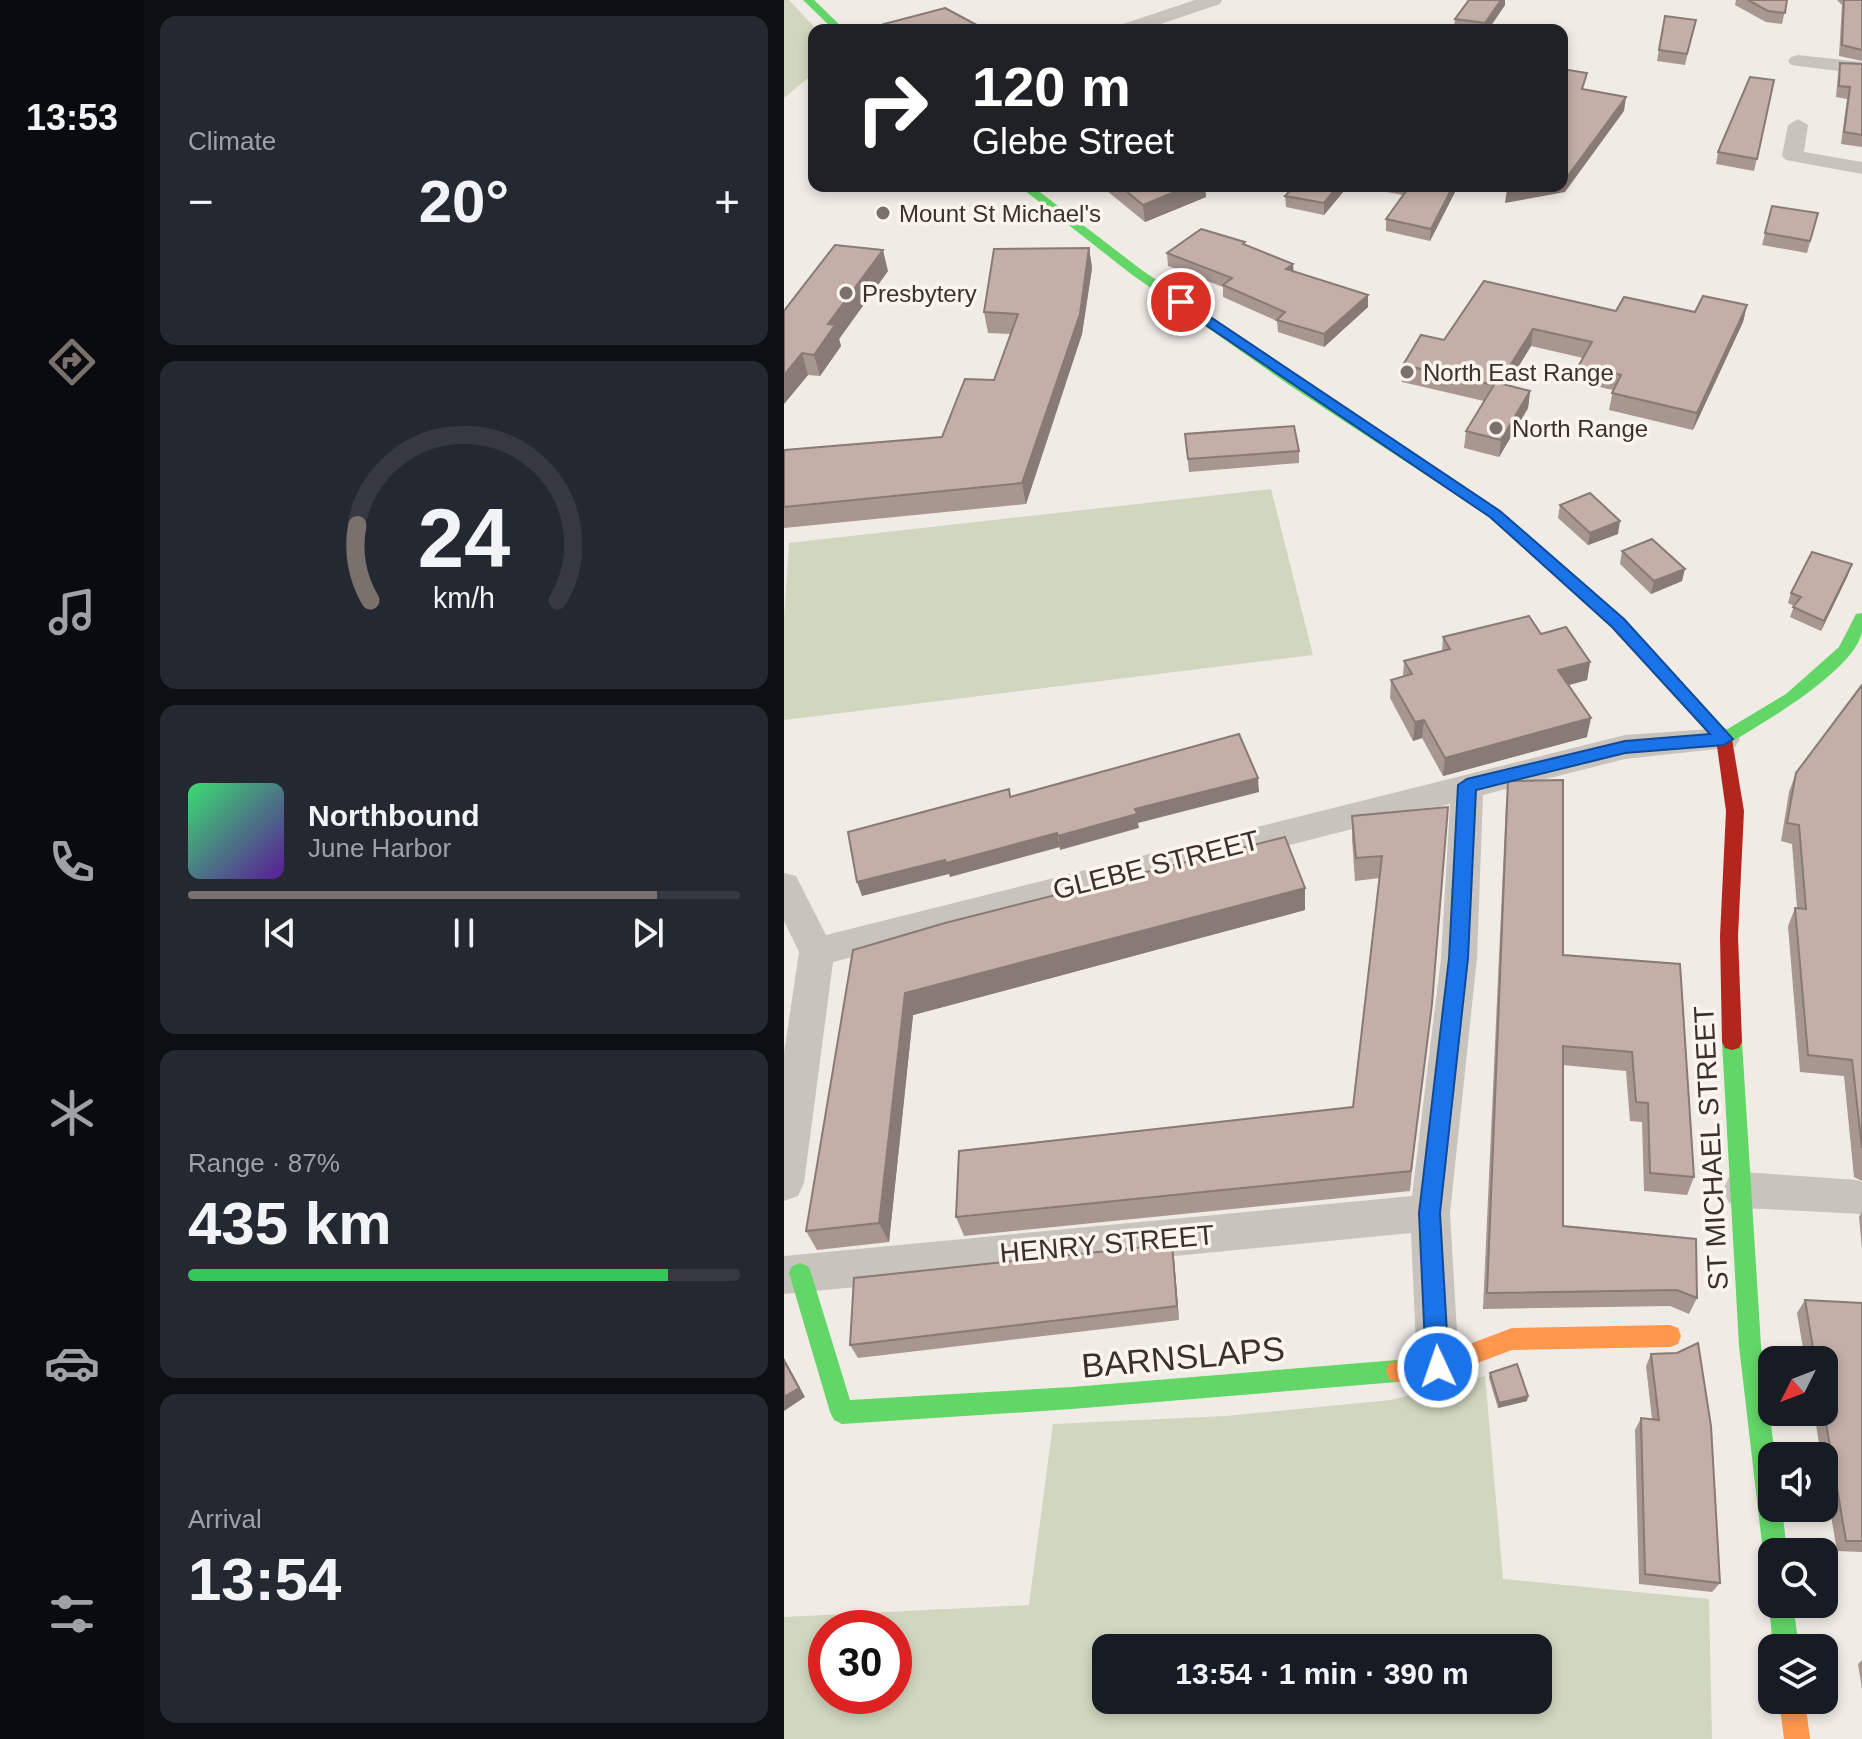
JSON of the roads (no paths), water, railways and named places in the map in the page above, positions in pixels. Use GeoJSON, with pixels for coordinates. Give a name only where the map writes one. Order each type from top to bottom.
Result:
{"type":"FeatureCollection","features":[{"type":"Feature","properties":{"kind":"street"},"geometry":{"type":"LineString","coordinates":[[808,0],[834,24]]}},
{"type":"Feature","properties":{"kind":"street"},"geometry":{"type":"LineString","coordinates":[[1142,24],[1213,0]]}},
{"type":"Feature","properties":{"kind":"street"},"geometry":{"type":"LineString","coordinates":[[1798,61],[1862,68]]}},
{"type":"Feature","properties":{"kind":"street"},"geometry":{"type":"LineString","coordinates":[[1798,125],[1793,156],[1862,168]]}},
{"type":"Feature","properties":{"kind":"street"},"geometry":{"type":"LineString","coordinates":[[1033,192],[1135,271],[1294,382],[1495,514],[1618,623],[1724,739],[1792,698],[1845,650],[1862,618]]}},
{"type":"Feature","properties":{"kind":"street","name":"GLEBE STREET"},"geometry":{"type":"LineString","coordinates":[[817,952],[1625,747],[1724,739]]}},
{"type":"Feature","properties":{"kind":"street","name":"ST MICHAEL STREET"},"geometry":{"type":"LineString","coordinates":[[1724,739],[1735,811],[1729,952],[1730,1015],[1743,1190],[1750,1346],[1773,1538]]}},
{"type":"Feature","properties":{"kind":"street"},"geometry":{"type":"LineString","coordinates":[[1438,1367],[1430,1213],[1459,958],[1467,785]]}},
{"type":"Feature","properties":{"kind":"street"},"geometry":{"type":"LineString","coordinates":[[784,886],[817,952],[784,1183]]}},
{"type":"Feature","properties":{"kind":"street"},"geometry":{"type":"LineString","coordinates":[[1743,1190],[1857,1198]]}},
{"type":"Feature","properties":{"kind":"street","name":"HENRY STREET"},"geometry":{"type":"LineString","coordinates":[[792,1274],[1430,1213]]}},
{"type":"Feature","properties":{"kind":"street","name":"BARNSLAPS"},"geometry":{"type":"LineString","coordinates":[[792,1274],[842,1412],[1072,1398],[1438,1367],[1512,1339],[1670,1336]]}},
{"type":"Feature","properties":{"kind":"street"},"geometry":{"type":"LineString","coordinates":[[1794,1714],[1797,1739]]}},
{"type":"Feature","properties":{"kind":"place","name":"Mount St Michael's"},"geometry":{"type":"Point","coordinates":[883,213]}},
{"type":"Feature","properties":{"kind":"place","name":"Presbytery"},"geometry":{"type":"Point","coordinates":[846,293]}},
{"type":"Feature","properties":{"kind":"place","name":"North East Range"},"geometry":{"type":"Point","coordinates":[1407,372]}},
{"type":"Feature","properties":{"kind":"place","name":"North Range"},"geometry":{"type":"Point","coordinates":[1496,428]}}]}
